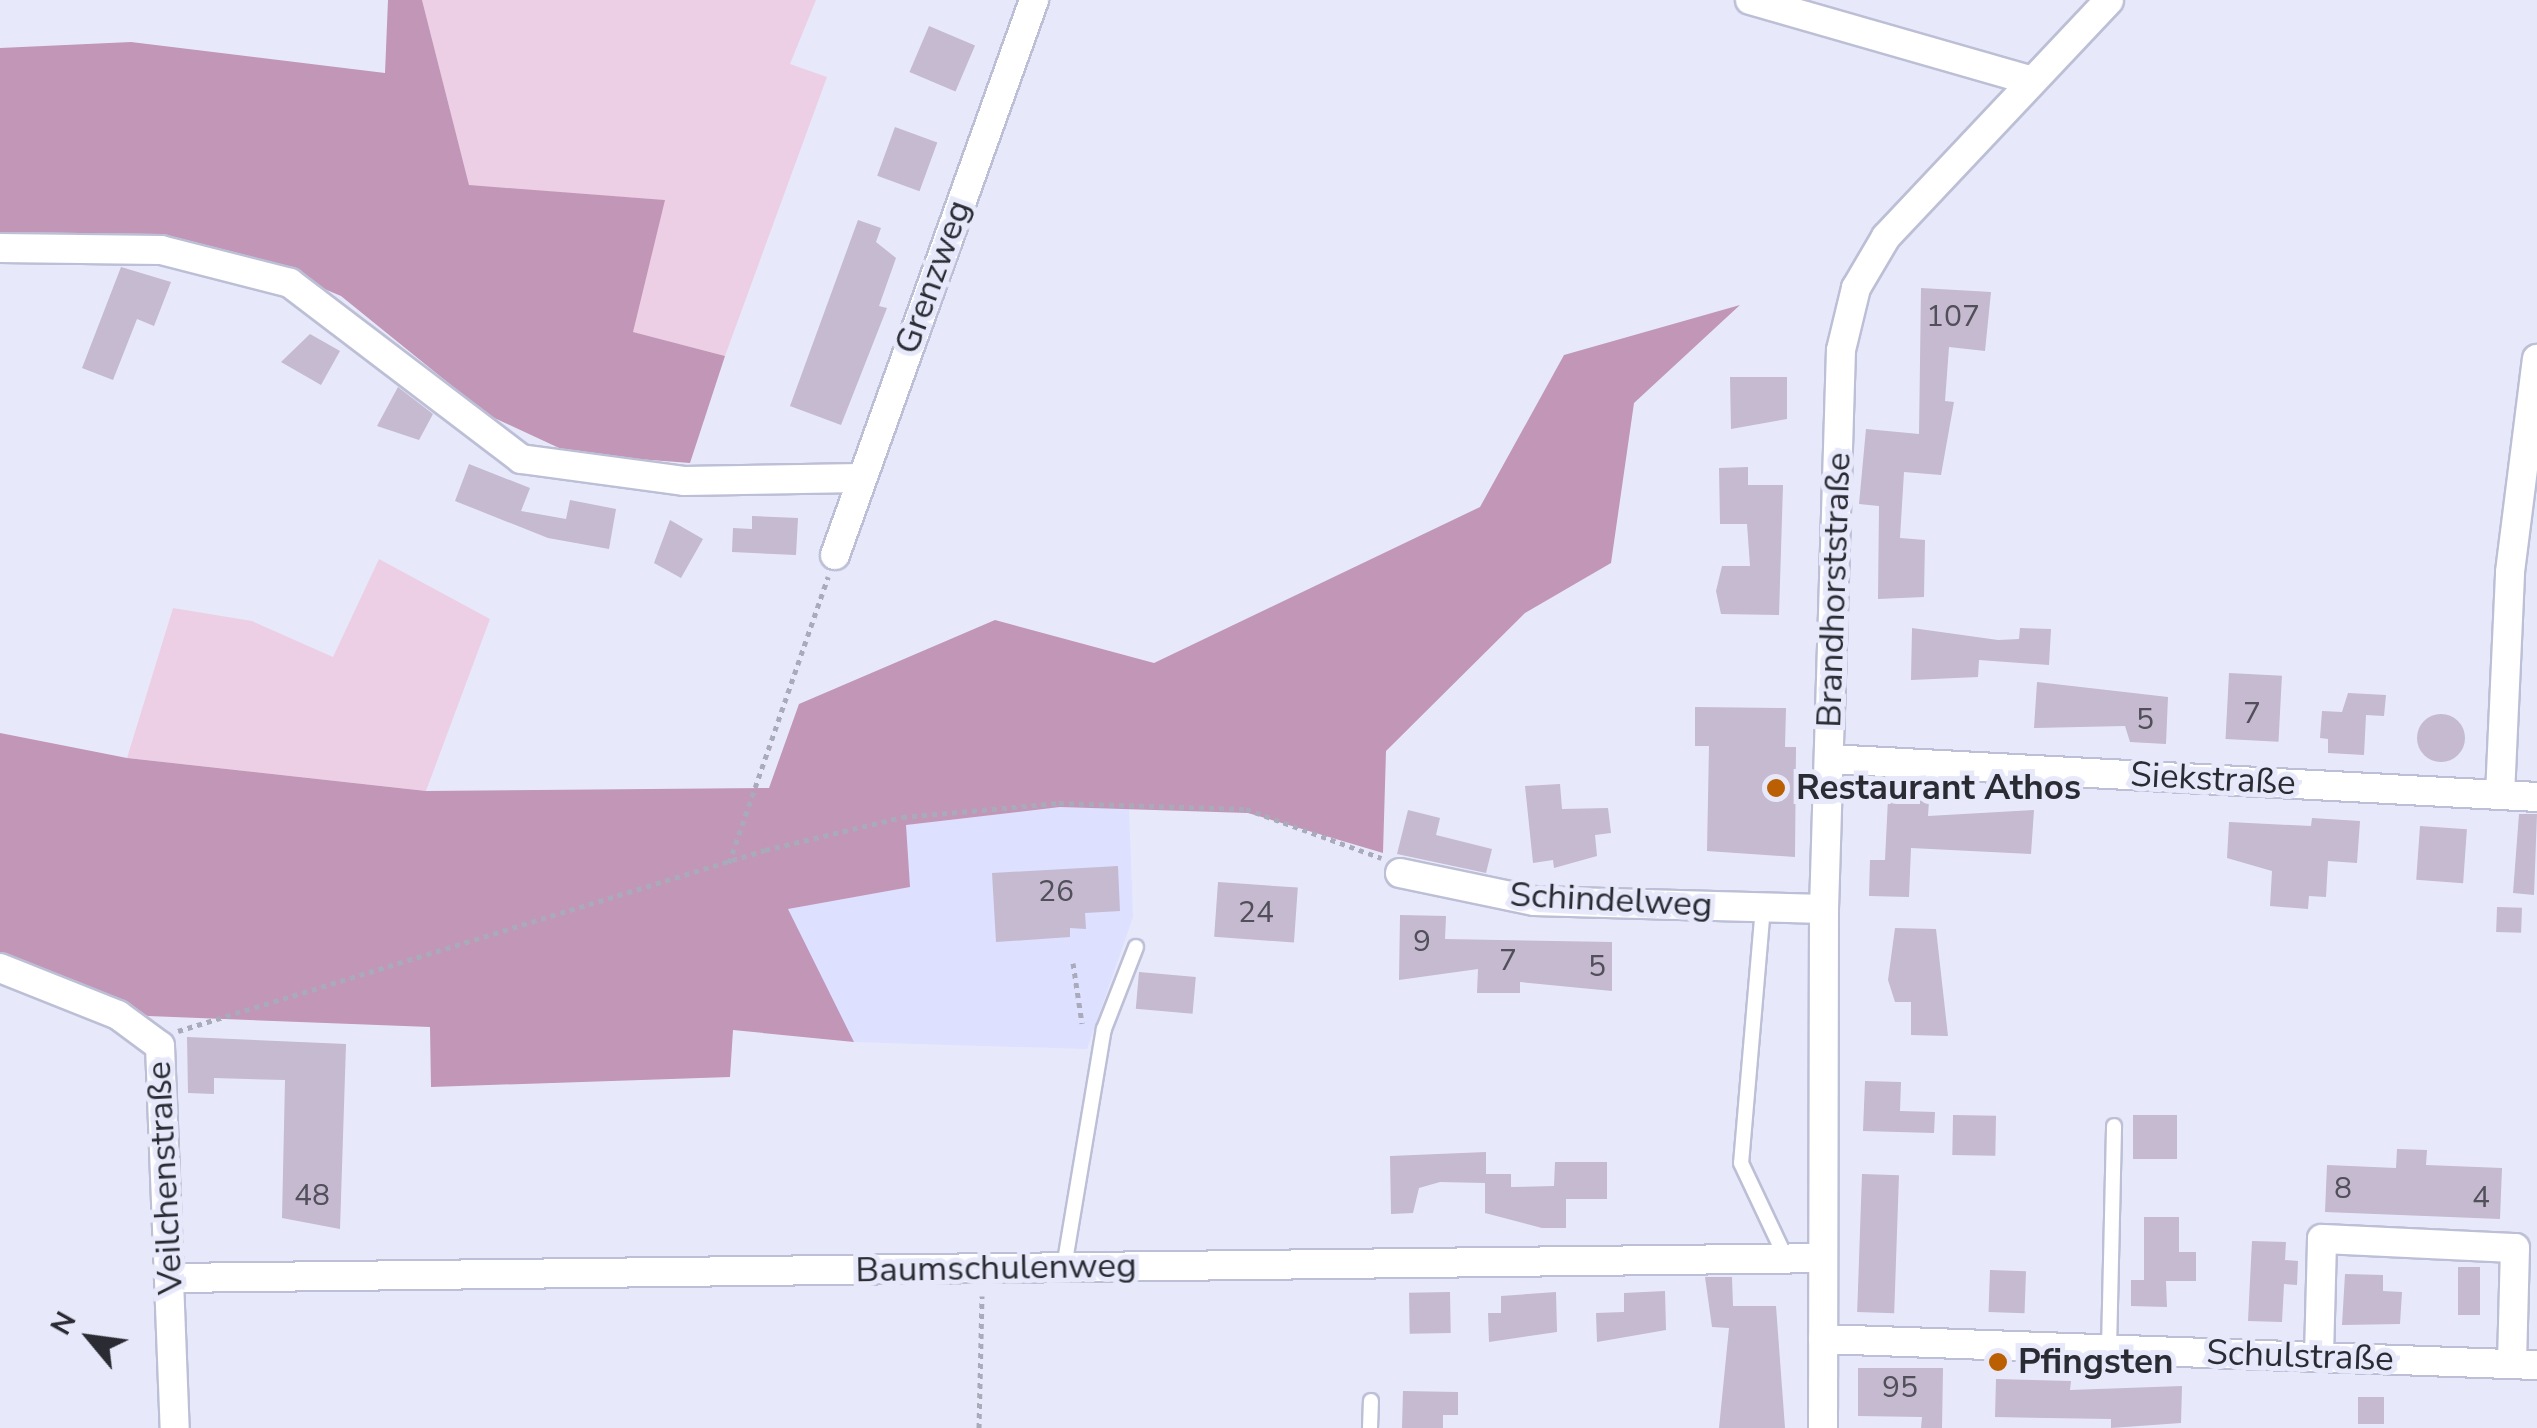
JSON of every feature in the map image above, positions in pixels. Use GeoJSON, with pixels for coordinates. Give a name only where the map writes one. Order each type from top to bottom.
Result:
{"type":"FeatureCollection","features":[{"type":"Feature","properties":{"kind":"street","name":"Grenzweg"},"geometry":{"type":"LineString","coordinates":[[835,555],[1034,0]]}},
{"type":"Feature","properties":{"kind":"street"},"geometry":{"type":"LineString","coordinates":[[1750,0],[2030,80]]}},
{"type":"Feature","properties":{"kind":"street","name":"Brandhorststraße"},"geometry":{"type":"LineString","coordinates":[[1823,1428],[1824,909],[1841,350],[1856,288],[1886,237],[2109,0]]}},
{"type":"Feature","properties":{"kind":"street"},"geometry":{"type":"LineString","coordinates":[[0,248],[161,250],[290,283],[521,459],[684,481],[860,478]]}},
{"type":"Feature","properties":{"kind":"street"},"geometry":{"type":"LineString","coordinates":[[2500,795],[2510,572],[2533,432],[2537,359]]}},
{"type":"Feature","properties":{"kind":"street","name":"Siekstraße"},"geometry":{"type":"LineString","coordinates":[[1829,758],[2537,797]]}},
{"type":"Feature","properties":{"kind":"street","name":"Schindelweg"},"geometry":{"type":"LineString","coordinates":[[1400,873],[1534,902],[1824,909]]}},
{"type":"Feature","properties":{"kind":"street","name":"Veilchenstraße"},"geometry":{"type":"LineString","coordinates":[[0,968],[118,1014],[160,1046],[175,1428]]}},
{"type":"Feature","properties":{"kind":"street"},"geometry":{"type":"LineString","coordinates":[[2319,1356],[2322,1239],[2515,1248],[2525,1365]]}},
{"type":"Feature","properties":{"kind":"street","name":"Baumschulenweg"},"geometry":{"type":"LineString","coordinates":[[171,1278],[1821,1258]]}},
{"type":"Feature","properties":{"kind":"street","name":"Schulstraße"},"geometry":{"type":"LineString","coordinates":[[1824,1338],[2525,1365]]}},
{"type":"Feature","properties":{"kind":"lane"},"geometry":{"type":"LineString","coordinates":[[1763,907],[1741,1162],[1786,1258]]}},
{"type":"Feature","properties":{"kind":"lane"},"geometry":{"type":"LineString","coordinates":[[1064,1267],[1104,1029],[1136,947]]}},
{"type":"Feature","properties":{"kind":"lane"},"geometry":{"type":"LineString","coordinates":[[2109,1349],[2114,1126]]}},
{"type":"Feature","properties":{"kind":"lane"},"geometry":{"type":"LineString","coordinates":[[1370,1428],[1371,1401]]}},
{"type":"Feature","properties":{"kind":"path"},"geometry":{"type":"LineString","coordinates":[[729,862],[835,555]]}},
{"type":"Feature","properties":{"kind":"path"},"geometry":{"type":"LineString","coordinates":[[160,1046],[184,1027],[729,862],[902,818],[1059,803],[1246,809],[1394,863],[1400,873]]}},
{"type":"Feature","properties":{"kind":"path"},"geometry":{"type":"LineString","coordinates":[[979,1428],[984,1268]]}},
{"type":"Feature","properties":{"kind":"shaded area"},"geometry":{"type":"Polygon","coordinates":[[[388,0],[422,0],[469,185],[665,200],[633,332],[725,356],[690,463],[572,454],[488,415],[341,296],[263,263],[0,239],[0,48],[131,42],[385,73],[388,0]]]}},
{"type":"Feature","properties":{"kind":"shaded area"},"geometry":{"type":"Polygon","coordinates":[[[422,0],[816,0],[790,64],[827,77],[725,356],[632,332],[664,200],[469,186],[422,0]]]}},
{"type":"Feature","properties":{"kind":"shaded area"},"geometry":{"type":"Polygon","coordinates":[[[1740,305],[1634,403],[1611,563],[1525,613],[1386,751],[1383,853],[1248,813],[1060,807],[906,825],[910,887],[788,909],[854,1042],[733,1030],[730,1077],[431,1087],[430,1027],[148,1016],[0,960],[0,733],[127,758],[426,791],[769,788],[799,704],[995,620],[1154,663],[1480,507],[1564,355],[1740,305]]]}},
{"type":"Feature","properties":{"kind":"shaded area"},"geometry":{"type":"Polygon","coordinates":[[[379,559],[490,619],[426,791],[127,758],[173,608],[252,621],[333,657],[379,559]]]}},
{"type":"Feature","properties":{"kind":"shaded area"},"geometry":{"type":"Polygon","coordinates":[[[1060,807],[1129,809],[1133,917],[1087,1049],[854,1042],[787,909],[909,887],[905,825],[1060,807]]]}},
{"type":"Feature","properties":{"kind":"building"},"geometry":{"type":"Polygon","coordinates":[[[929,26],[975,46],[955,92],[909,72],[929,26]]]}},
{"type":"Feature","properties":{"kind":"building"},"geometry":{"type":"Polygon","coordinates":[[[895,127],[937,142],[920,191],[877,176],[895,127]]]}},
{"type":"Feature","properties":{"kind":"building"},"geometry":{"type":"Polygon","coordinates":[[[858,220],[881,228],[876,242],[896,258],[879,306],[887,308],[841,425],[790,406],[858,220]]]}},
{"type":"Feature","properties":{"kind":"building"},"geometry":{"type":"Polygon","coordinates":[[[121,267],[171,282],[154,326],[137,319],[113,380],[82,368],[121,267]]]}},
{"type":"Feature","properties":{"kind":"building"},"geometry":{"type":"Polygon","coordinates":[[[1921,288],[1991,292],[1985,351],[1949,347],[1945,401],[1954,402],[1941,475],[1904,472],[1900,538],[1925,540],[1924,597],[1878,599],[1879,506],[1859,504],[1866,429],[1919,434],[1921,288]]]}},
{"type":"Feature","properties":{"kind":"building"},"geometry":{"type":"Polygon","coordinates":[[[310,334],[340,351],[321,385],[281,362],[310,334]]]}},
{"type":"Feature","properties":{"kind":"building"},"geometry":{"type":"Polygon","coordinates":[[[1730,377],[1787,377],[1787,419],[1731,429],[1730,377]]]}},
{"type":"Feature","properties":{"kind":"building"},"geometry":{"type":"Polygon","coordinates":[[[398,387],[433,414],[419,440],[377,426],[398,387]]]}},
{"type":"Feature","properties":{"kind":"building"},"geometry":{"type":"Polygon","coordinates":[[[469,464],[530,488],[521,511],[566,519],[570,500],[616,509],[609,549],[548,538],[455,501],[469,464]]]}},
{"type":"Feature","properties":{"kind":"building"},"geometry":{"type":"Polygon","coordinates":[[[1748,467],[1748,485],[1783,485],[1779,615],[1721,614],[1716,591],[1722,566],[1750,566],[1747,524],[1720,524],[1719,468],[1748,467]]]}},
{"type":"Feature","properties":{"kind":"building"},"geometry":{"type":"Polygon","coordinates":[[[752,516],[798,518],[796,555],[732,552],[733,528],[752,529],[752,516]]]}},
{"type":"Feature","properties":{"kind":"building"},"geometry":{"type":"Polygon","coordinates":[[[670,520],[703,539],[681,578],[654,563],[670,520]]]}},
{"type":"Feature","properties":{"kind":"building"},"geometry":{"type":"Polygon","coordinates":[[[1912,628],[1998,640],[2019,639],[2020,628],[2051,629],[2049,665],[1979,660],[1978,677],[1911,680],[1912,628]]]}},
{"type":"Feature","properties":{"kind":"building"},"geometry":{"type":"Polygon","coordinates":[[[2229,673],[2282,676],[2278,742],[2226,739],[2229,673]]]}},
{"type":"Feature","properties":{"kind":"building"},"geometry":{"type":"Polygon","coordinates":[[[2037,682],[2168,697],[2166,744],[2130,742],[2125,726],[2034,728],[2037,682]]]}},
{"type":"Feature","properties":{"kind":"building"},"geometry":{"type":"Polygon","coordinates":[[[2348,693],[2386,695],[2384,716],[2366,715],[2364,755],[2328,753],[2328,739],[2320,738],[2322,711],[2342,712],[2348,693]]]}},
{"type":"Feature","properties":{"kind":"building"},"geometry":{"type":"Polygon","coordinates":[[[1695,707],[1786,708],[1785,747],[1796,747],[1795,857],[1707,851],[1709,746],[1695,746],[1695,707]]]}},
{"type":"Feature","properties":{"kind":"building"},"geometry":{"type":"Polygon","coordinates":[[[2441,714],[2458,721],[2465,738],[2458,755],[2441,762],[2424,755],[2417,738],[2424,721],[2441,714]]]}},
{"type":"Feature","properties":{"kind":"building"},"geometry":{"type":"Polygon","coordinates":[[[1560,784],[1562,809],[1608,808],[1611,833],[1595,835],[1597,856],[1554,868],[1553,860],[1533,863],[1525,786],[1560,784]]]}},
{"type":"Feature","properties":{"kind":"building"},"geometry":{"type":"Polygon","coordinates":[[[1888,799],[1929,801],[1928,816],[2034,810],[2031,854],[1911,848],[1909,897],[1869,896],[1870,860],[1885,860],[1888,799]]]}},
{"type":"Feature","properties":{"kind":"building"},"geometry":{"type":"Polygon","coordinates":[[[1408,810],[1440,818],[1436,835],[1492,849],[1486,873],[1397,854],[1408,810]]]}},
{"type":"Feature","properties":{"kind":"building"},"geometry":{"type":"Polygon","coordinates":[[[2519,814],[2537,814],[2534,895],[2513,893],[2519,814]]]}},
{"type":"Feature","properties":{"kind":"building"},"geometry":{"type":"Polygon","coordinates":[[[2312,818],[2360,821],[2357,863],[2328,861],[2326,897],[2309,896],[2308,909],[2270,906],[2272,871],[2227,858],[2229,822],[2311,826],[2312,818]]]}},
{"type":"Feature","properties":{"kind":"building"},"geometry":{"type":"Polygon","coordinates":[[[2420,826],[2467,829],[2463,883],[2416,880],[2420,826]]]}},
{"type":"Feature","properties":{"kind":"building"},"geometry":{"type":"Polygon","coordinates":[[[1118,866],[1120,911],[1085,913],[1086,929],[1070,928],[1070,937],[996,942],[992,873],[1118,866]]]}},
{"type":"Feature","properties":{"kind":"building"},"geometry":{"type":"Polygon","coordinates":[[[1218,882],[1298,888],[1294,942],[1214,937],[1218,882]]]}},
{"type":"Feature","properties":{"kind":"building"},"geometry":{"type":"Polygon","coordinates":[[[2497,907],[2522,908],[2521,933],[2496,932],[2497,907]]]}},
{"type":"Feature","properties":{"kind":"building"},"geometry":{"type":"Polygon","coordinates":[[[1400,915],[1446,916],[1445,939],[1612,942],[1612,991],[1520,982],[1520,993],[1477,993],[1478,969],[1399,980],[1400,915]]]}},
{"type":"Feature","properties":{"kind":"building"},"geometry":{"type":"Polygon","coordinates":[[[1895,928],[1936,929],[1948,1036],[1911,1035],[1911,1002],[1895,1002],[1888,980],[1895,928]]]}},
{"type":"Feature","properties":{"kind":"building"},"geometry":{"type":"Polygon","coordinates":[[[1139,972],[1196,977],[1193,1014],[1136,1009],[1139,972]]]}},
{"type":"Feature","properties":{"kind":"building"},"geometry":{"type":"Polygon","coordinates":[[[187,1037],[346,1044],[340,1229],[282,1218],[285,1080],[214,1078],[214,1094],[188,1093],[187,1037]]]}},
{"type":"Feature","properties":{"kind":"building"},"geometry":{"type":"Polygon","coordinates":[[[1865,1081],[1901,1082],[1900,1111],[1935,1112],[1934,1133],[1863,1131],[1865,1081]]]}},
{"type":"Feature","properties":{"kind":"building"},"geometry":{"type":"Polygon","coordinates":[[[1953,1115],[1996,1116],[1995,1156],[1952,1155],[1953,1115]]]}},
{"type":"Feature","properties":{"kind":"building"},"geometry":{"type":"Polygon","coordinates":[[[2133,1115],[2177,1115],[2177,1159],[2133,1159],[2133,1115]]]}},
{"type":"Feature","properties":{"kind":"building"},"geometry":{"type":"Polygon","coordinates":[[[2397,1149],[2427,1150],[2426,1165],[2502,1168],[2500,1219],[2325,1212],[2327,1165],[2396,1168],[2397,1149]]]}},
{"type":"Feature","properties":{"kind":"building"},"geometry":{"type":"Polygon","coordinates":[[[1486,1152],[1486,1174],[1511,1174],[1511,1187],[1554,1186],[1555,1162],[1607,1162],[1607,1199],[1566,1199],[1566,1228],[1542,1228],[1485,1213],[1485,1183],[1440,1182],[1419,1188],[1413,1213],[1391,1214],[1390,1156],[1486,1152]]]}},
{"type":"Feature","properties":{"kind":"building"},"geometry":{"type":"Polygon","coordinates":[[[1862,1174],[1899,1175],[1894,1313],[1857,1312],[1862,1174]]]}},
{"type":"Feature","properties":{"kind":"building"},"geometry":{"type":"Polygon","coordinates":[[[2144,1217],[2179,1217],[2179,1252],[2196,1252],[2196,1281],[2166,1281],[2167,1307],[2131,1306],[2131,1280],[2144,1280],[2144,1217]]]}},
{"type":"Feature","properties":{"kind":"building"},"geometry":{"type":"Polygon","coordinates":[[[2252,1241],[2286,1242],[2285,1260],[2298,1261],[2297,1285],[2284,1284],[2282,1322],[2248,1321],[2252,1241]]]}},
{"type":"Feature","properties":{"kind":"building"},"geometry":{"type":"Polygon","coordinates":[[[2458,1267],[2480,1267],[2480,1315],[2458,1315],[2458,1267]]]}},
{"type":"Feature","properties":{"kind":"building"},"geometry":{"type":"Polygon","coordinates":[[[1990,1270],[2026,1271],[2025,1313],[1989,1312],[1990,1270]]]}},
{"type":"Feature","properties":{"kind":"building"},"geometry":{"type":"Polygon","coordinates":[[[2345,1274],[2383,1275],[2383,1291],[2402,1292],[2400,1324],[2342,1325],[2345,1274]]]}},
{"type":"Feature","properties":{"kind":"building"},"geometry":{"type":"Polygon","coordinates":[[[1705,1277],[1732,1277],[1733,1306],[1776,1306],[1785,1428],[1719,1428],[1729,1328],[1712,1327],[1705,1277]]]}},
{"type":"Feature","properties":{"kind":"building"},"geometry":{"type":"Polygon","coordinates":[[[1665,1291],[1666,1330],[1597,1342],[1596,1313],[1624,1312],[1624,1293],[1665,1291]]]}},
{"type":"Feature","properties":{"kind":"building"},"geometry":{"type":"Polygon","coordinates":[[[1450,1292],[1451,1333],[1410,1334],[1409,1293],[1450,1292]]]}},
{"type":"Feature","properties":{"kind":"building"},"geometry":{"type":"Polygon","coordinates":[[[1556,1292],[1557,1332],[1489,1342],[1488,1313],[1501,1313],[1501,1296],[1556,1292]]]}},
{"type":"Feature","properties":{"kind":"building"},"geometry":{"type":"Polygon","coordinates":[[[1858,1368],[1943,1368],[1942,1428],[1921,1428],[1922,1417],[1858,1416],[1858,1368]]]}},
{"type":"Feature","properties":{"kind":"building"},"geometry":{"type":"Polygon","coordinates":[[[1996,1379],[2071,1381],[2070,1390],[2182,1386],[2181,1423],[2111,1428],[2111,1419],[1995,1417],[1996,1379]]]}},
{"type":"Feature","properties":{"kind":"building"},"geometry":{"type":"Polygon","coordinates":[[[1403,1391],[1458,1392],[1458,1415],[1443,1415],[1443,1428],[1402,1428],[1403,1391]]]}},
{"type":"Feature","properties":{"kind":"building"},"geometry":{"type":"Polygon","coordinates":[[[2358,1397],[2384,1397],[2384,1424],[2358,1424],[2358,1397]]]}},
{"type":"Feature","properties":{"kind":"place","name":"Restaurant Athos"},"geometry":{"type":"Point","coordinates":[1776,788]}},
{"type":"Feature","properties":{"kind":"place","name":"Pfingsten"},"geometry":{"type":"Point","coordinates":[1998,1362]}}]}
